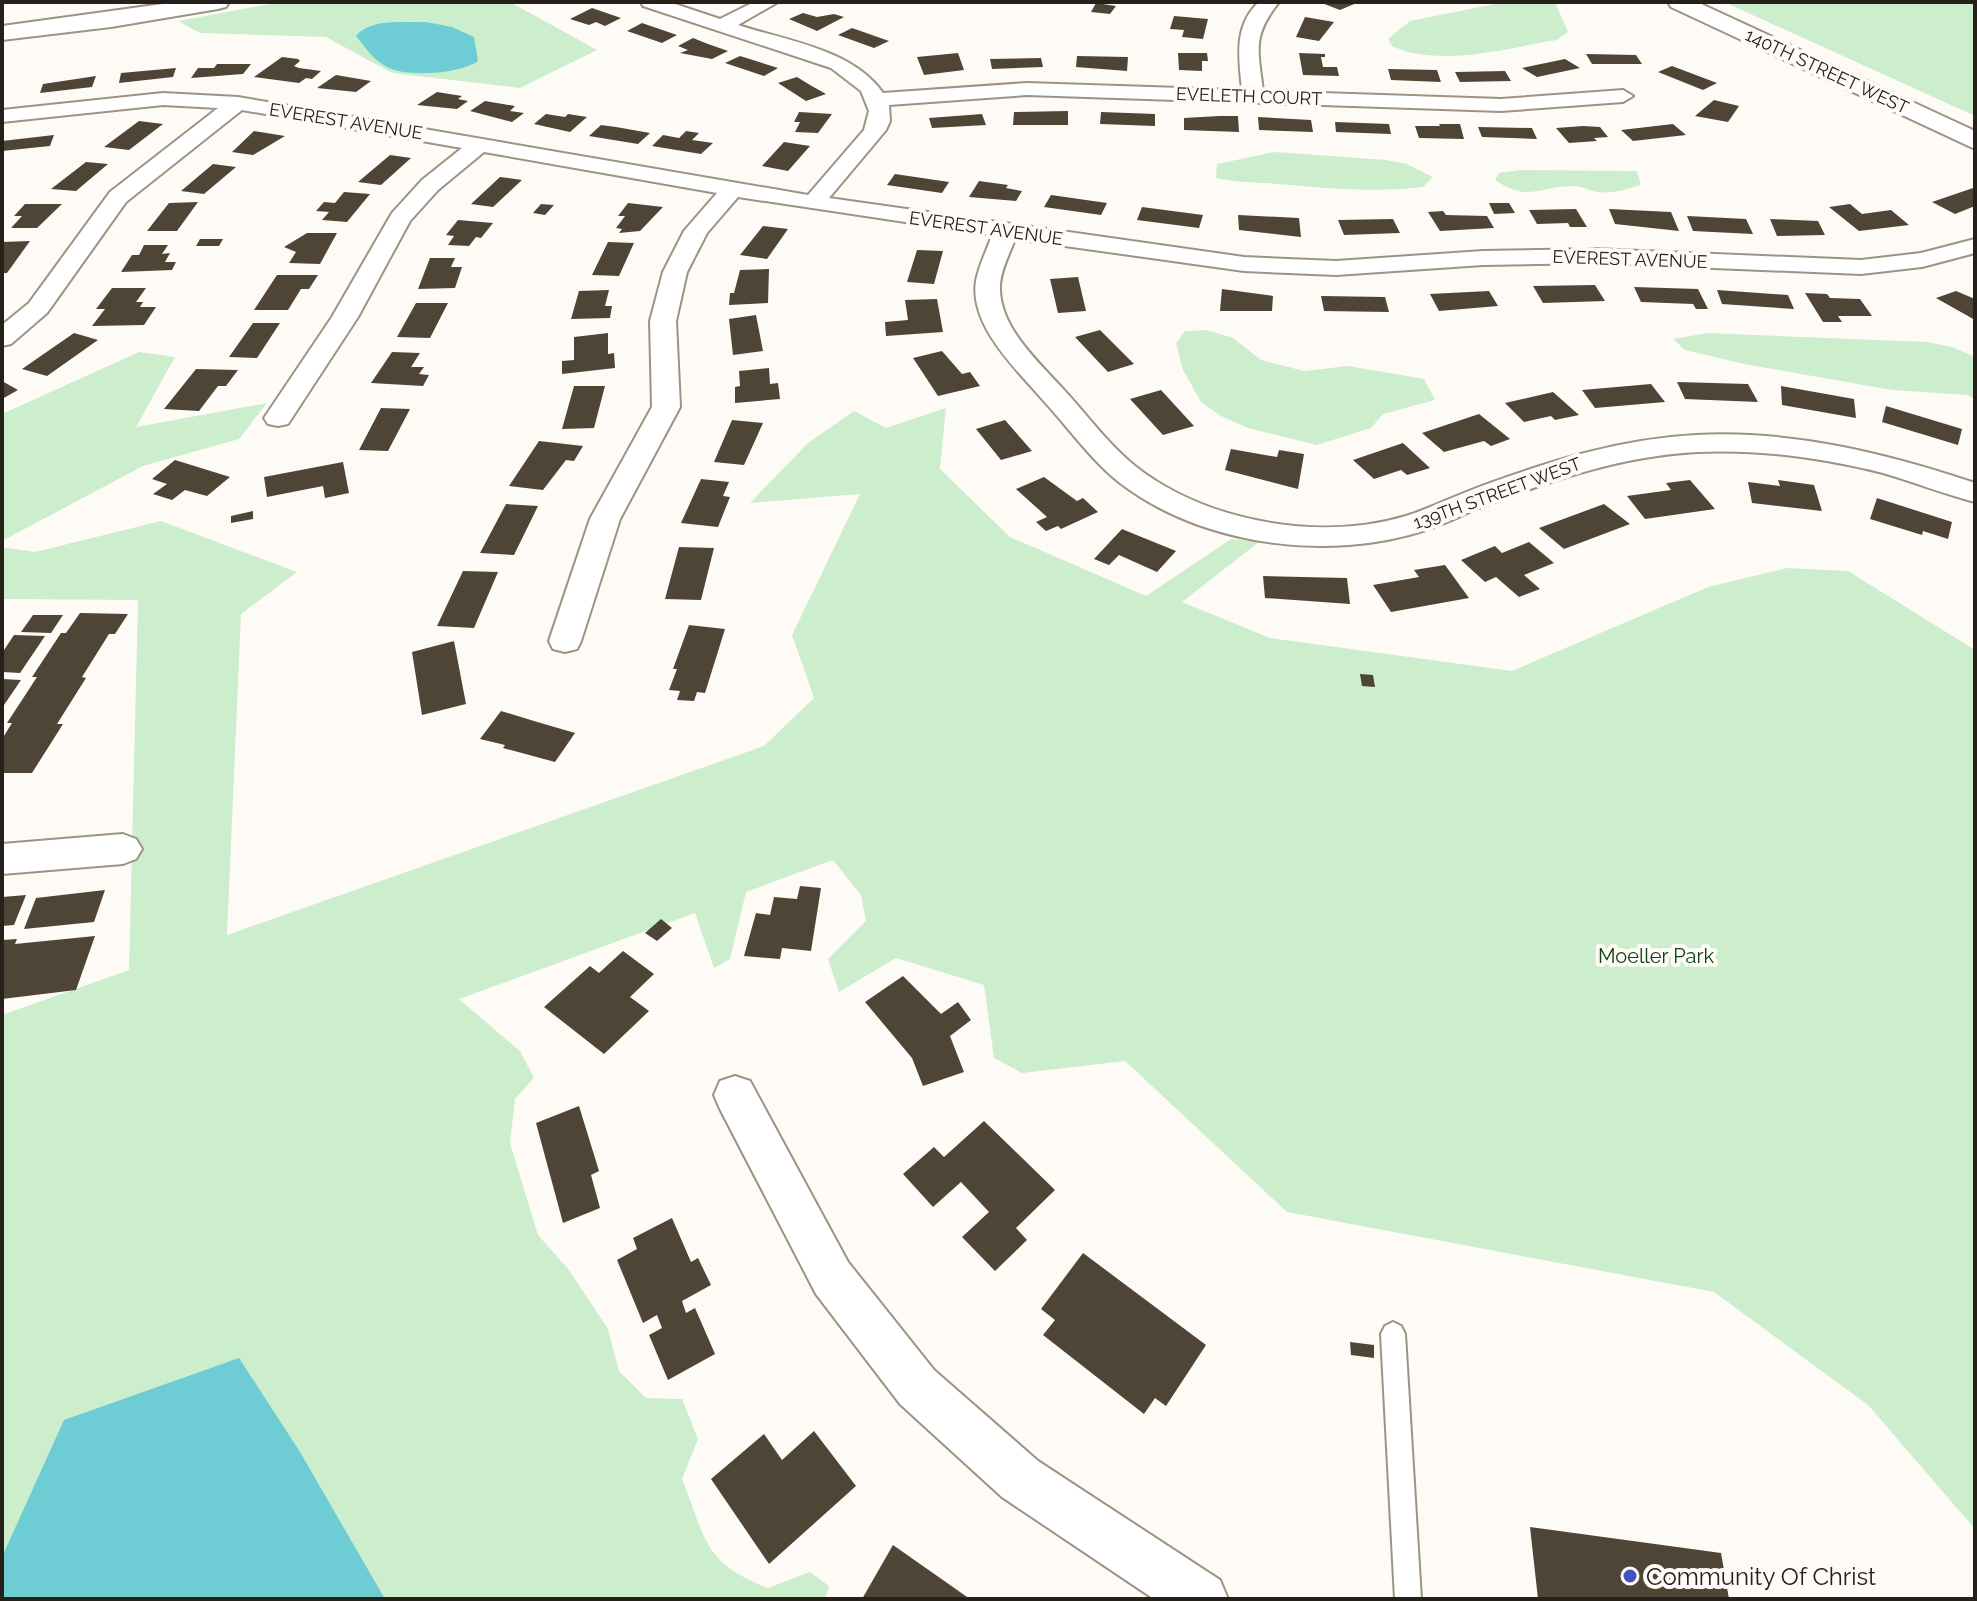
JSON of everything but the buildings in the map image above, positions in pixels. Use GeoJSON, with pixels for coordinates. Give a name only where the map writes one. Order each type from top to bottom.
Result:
{"type":"FeatureCollection","features":[{"type":"Feature","properties":{"kind":"street"},"geometry":{"type":"LineString","coordinates":[[2,22],[142,2]]}},
{"type":"Feature","properties":{"kind":"street"},"geometry":{"type":"LineString","coordinates":[[2,33],[111,20],[218,2]]}},
{"type":"Feature","properties":{"kind":"street"},"geometry":{"type":"LineString","coordinates":[[650,2],[838,64],[863,80],[875,100],[879,121],[872,135],[813,203]]}},
{"type":"Feature","properties":{"kind":"street"},"geometry":{"type":"LineString","coordinates":[[722,25],[769,2]]}},
{"type":"Feature","properties":{"kind":"street"},"geometry":{"type":"LineString","coordinates":[[1253,96],[1248,35],[1263,7],[1270,2]]}},
{"type":"Feature","properties":{"kind":"street","name":"140TH STREET WEST"},"geometry":{"type":"LineString","coordinates":[[1679,2],[1975,141]]}},
{"type":"Feature","properties":{"kind":"street","name":"EVELETH COURT"},"geometry":{"type":"LineString","coordinates":[[875,100],[1027,89],[1501,105],[1623,96]]}},
{"type":"Feature","properties":{"kind":"street","name":"EVEREST AVENUE"},"geometry":{"type":"LineString","coordinates":[[2,116],[163,99],[238,103],[813,203],[1199,260],[1336,268],[1558,256],[1861,267],[1968,255]]}},
{"type":"Feature","properties":{"kind":"street"},"geometry":{"type":"LineString","coordinates":[[2,338],[38,308],[118,197],[238,103]]}},
{"type":"Feature","properties":{"kind":"street"},"geometry":{"type":"LineString","coordinates":[[278,418],[345,317],[400,218],[430,185],[481,144]]}},
{"type":"Feature","properties":{"kind":"street"},"geometry":{"type":"LineString","coordinates":[[565,641],[605,519],[666,407],[663,321],[675,272],[696,231],[733,189]]}},
{"type":"Feature","properties":{"kind":"street","name":"139TH STREET WEST"},"geometry":{"type":"LineString","coordinates":[[1006,231],[988,285],[1001,328],[1022,359],[1131,477],[1164,497],[1210,518],[1235,525],[1301,533],[1365,534],[1412,524],[1606,455],[1705,442],[1854,458],[1901,468],[1975,493]]}},
{"type":"Feature","properties":{"kind":"street"},"geometry":{"type":"LineString","coordinates":[[2,859],[123,849]]}},
{"type":"Feature","properties":{"kind":"street"},"geometry":{"type":"LineString","coordinates":[[735,1095],[832,1278],[917,1387],[1020,1479],[1201,1599]]}},
{"type":"Feature","properties":{"kind":"lane"},"geometry":{"type":"LineString","coordinates":[[1393,1334],[1408,1599]]}},
{"type":"Feature","properties":{"kind":"green space"},"geometry":{"type":"Polygon","coordinates":[[[281,2],[510,2],[597,50],[520,88],[392,73],[326,37],[200,33],[178,21],[281,2]]]}},
{"type":"Feature","properties":{"kind":"green space"},"geometry":{"type":"Polygon","coordinates":[[[1505,2],[1555,2],[1568,32],[1557,40],[1451,56],[1410,52],[1392,46],[1388,39],[1410,21],[1505,2]]]}},
{"type":"Feature","properties":{"kind":"green space"},"geometry":{"type":"Polygon","coordinates":[[[1724,2],[1975,2],[1975,116],[1724,2]]]}},
{"type":"Feature","properties":{"kind":"green space"},"geometry":{"type":"Polygon","coordinates":[[[1275,152],[1386,160],[1407,164],[1433,177],[1423,187],[1369,190],[1216,178],[1217,164],[1275,152]]]}},
{"type":"Feature","properties":{"kind":"green space"},"geometry":{"type":"Polygon","coordinates":[[[1520,170],[1637,171],[1641,185],[1609,192],[1573,186],[1525,192],[1506,187],[1495,180],[1499,173],[1520,170]]]}},
{"type":"Feature","properties":{"kind":"green space"},"geometry":{"type":"Polygon","coordinates":[[[1207,330],[1233,338],[1261,360],[1304,371],[1348,366],[1424,379],[1435,400],[1383,414],[1371,428],[1317,445],[1248,428],[1221,416],[1201,402],[1183,370],[1176,343],[1185,331],[1207,330]]]}},
{"type":"Feature","properties":{"kind":"green space"},"geometry":{"type":"Polygon","coordinates":[[[1708,333],[1927,342],[1952,347],[1975,357],[1975,399],[1967,395],[1892,390],[1744,364],[1685,350],[1673,339],[1708,333]]]}},
{"type":"Feature","properties":{"kind":"green space"},"geometry":{"type":"Polygon","coordinates":[[[139,352],[175,357],[136,427],[267,403],[239,439],[143,466],[2,541],[2,414],[139,352]]]}},
{"type":"Feature","properties":{"kind":"green space","name":"Moeller Park"},"geometry":{"type":"Polygon","coordinates":[[[946,408],[940,469],[1010,537],[1146,596],[1231,539],[1259,542],[1182,602],[1270,638],[1512,671],[1708,587],[1787,568],[1848,571],[1975,650],[1975,1529],[1868,1405],[1714,1292],[1287,1212],[1125,1061],[1022,1073],[994,1058],[984,985],[896,958],[839,992],[828,959],[866,921],[861,895],[833,860],[746,892],[730,959],[714,968],[695,913],[459,999],[520,1051],[534,1078],[515,1099],[510,1143],[538,1235],[569,1270],[608,1329],[619,1371],[646,1398],[682,1399],[698,1439],[682,1479],[710,1547],[731,1569],[768,1588],[810,1572],[829,1586],[825,1599],[2,1599],[2,1015],[129,970],[138,600],[2,599],[2,547],[35,552],[161,521],[297,572],[241,614],[227,935],[764,746],[814,698],[792,635],[860,494],[750,503],[808,443],[854,411],[886,428],[946,408]]]}},
{"type":"Feature","properties":{"kind":"water"},"geometry":{"type":"Polygon","coordinates":[[[426,22],[452,27],[474,37],[478,61],[447,71],[398,71],[379,62],[356,36],[362,30],[379,24],[426,22]]]}},
{"type":"Feature","properties":{"kind":"water"},"geometry":{"type":"Polygon","coordinates":[[[239,1358],[300,1452],[385,1599],[2,1599],[2,1557],[64,1420],[239,1358]]]}},
{"type":"Feature","properties":{"kind":"place","name":"Community Of Christ"},"geometry":{"type":"Point","coordinates":[1630,1576]}}]}
